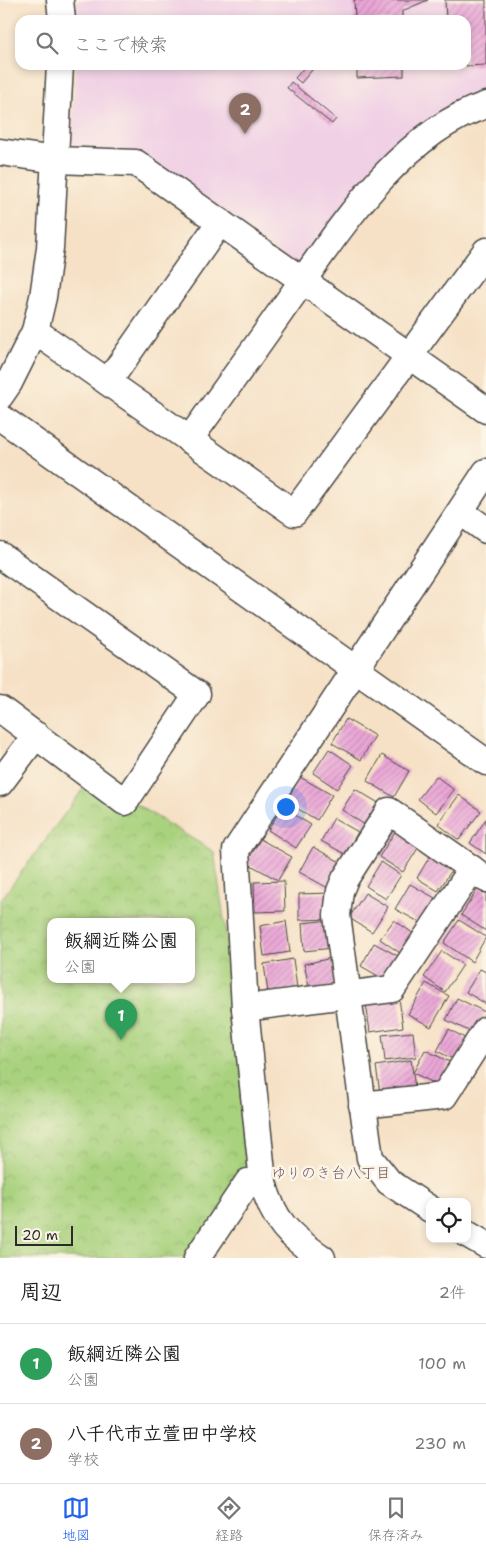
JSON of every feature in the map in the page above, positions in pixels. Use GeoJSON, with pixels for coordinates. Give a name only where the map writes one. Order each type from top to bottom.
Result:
{"type":"FeatureCollection","features":[{"type":"Feature","properties":{"kind":"street"},"geometry":{"type":"LineString","coordinates":[[60,0],[62,15]]}},
{"type":"Feature","properties":{"kind":"street"},"geometry":{"type":"LineString","coordinates":[[0,396],[9,383],[35,331],[43,297],[50,248],[60,70]]}},
{"type":"Feature","properties":{"kind":"street"},"geometry":{"type":"LineString","coordinates":[[189,440],[303,280],[375,186],[393,166],[446,124],[486,105]]}},
{"type":"Feature","properties":{"kind":"street"},"geometry":{"type":"LineString","coordinates":[[0,152],[56,160],[136,163],[486,410]]}},
{"type":"Feature","properties":{"kind":"street"},"geometry":{"type":"LineString","coordinates":[[108,382],[220,222]]}},
{"type":"Feature","properties":{"kind":"street"},"geometry":{"type":"LineString","coordinates":[[35,331],[294,514],[486,251]]}},
{"type":"Feature","properties":{"kind":"street"},"geometry":{"type":"LineString","coordinates":[[0,417],[486,762]]}},
{"type":"Feature","properties":{"kind":"street"},"geometry":{"type":"LineString","coordinates":[[322,1258],[300,1244],[277,1219],[268,1201],[263,1182],[245,1008],[236,850],[486,472]]}},
{"type":"Feature","properties":{"kind":"street"},"geometry":{"type":"LineString","coordinates":[[461,512],[486,530]]}},
{"type":"Feature","properties":{"kind":"street"},"geometry":{"type":"LineString","coordinates":[[0,555],[197,694],[125,802],[0,709]]}},
{"type":"Feature","properties":{"kind":"street"},"geometry":{"type":"LineString","coordinates":[[0,783],[36,735]]}},
{"type":"Feature","properties":{"kind":"street"},"geometry":{"type":"LineString","coordinates":[[245,1008],[350,996],[392,989],[479,874],[389,811],[345,879],[340,891],[337,914],[350,996],[370,1158],[389,1182],[426,1206]]}},
{"type":"Feature","properties":{"kind":"street"},"geometry":{"type":"LineString","coordinates":[[362,1105],[444,1096],[486,1030]]}},
{"type":"Feature","properties":{"kind":"street"},"geometry":{"type":"LineString","coordinates":[[197,1258],[248,1182],[263,1182]]}},
{"type":"Feature","properties":{"kind":"shaded area"},"geometry":{"type":"Polygon","coordinates":[[[77,0],[486,0],[486,95],[305,264],[296,265],[138,153],[81,151],[72,143],[76,70],[471,70],[471,15],[78,15],[77,0]]]}},
{"type":"Feature","properties":{"kind":"green space"},"geometry":{"type":"Polygon","coordinates":[[[92,777],[214,852],[263,1182],[196,1258],[0,1258],[0,901],[92,777]]]}},
{"type":"Feature","properties":{"kind":"building"},"geometry":{"type":"Polygon","coordinates":[[[354,0],[428,0],[402,11],[402,15],[355,15],[354,0]]]}},
{"type":"Feature","properties":{"kind":"building"},"geometry":{"type":"Polygon","coordinates":[[[445,0],[486,0],[486,65],[471,66],[471,15],[446,15],[445,0]]]}},
{"type":"Feature","properties":{"kind":"building"},"geometry":{"type":"Polygon","coordinates":[[[302,70],[312,70],[301,83],[295,78],[302,70]]]}},
{"type":"Feature","properties":{"kind":"building"},"geometry":{"type":"Polygon","coordinates":[[[357,70],[404,70],[404,76],[357,78],[357,70]]]}},
{"type":"Feature","properties":{"kind":"building"},"geometry":{"type":"Polygon","coordinates":[[[291,82],[336,119],[332,124],[287,88],[291,82]]]}},
{"type":"Feature","properties":{"kind":"building"},"geometry":{"type":"Polygon","coordinates":[[[346,719],[375,736],[361,760],[332,743],[346,719]]]}},
{"type":"Feature","properties":{"kind":"building"},"geometry":{"type":"Polygon","coordinates":[[[329,749],[353,765],[337,789],[313,773],[329,749]]]}},
{"type":"Feature","properties":{"kind":"building"},"geometry":{"type":"Polygon","coordinates":[[[382,755],[409,771],[394,797],[367,781],[382,755]]]}},
{"type":"Feature","properties":{"kind":"building"},"geometry":{"type":"Polygon","coordinates":[[[436,776],[454,790],[436,813],[418,799],[436,776]]]}},
{"type":"Feature","properties":{"kind":"building"},"geometry":{"type":"Polygon","coordinates":[[[300,777],[332,795],[317,820],[286,802],[300,777]]]}},
{"type":"Feature","properties":{"kind":"building"},"geometry":{"type":"Polygon","coordinates":[[[355,789],[382,805],[368,827],[342,810],[355,789]]]}},
{"type":"Feature","properties":{"kind":"building"},"geometry":{"type":"Polygon","coordinates":[[[459,795],[481,811],[459,840],[438,824],[459,795]]]}},
{"type":"Feature","properties":{"kind":"building"},"geometry":{"type":"Polygon","coordinates":[[[282,807],[311,825],[296,848],[268,830],[282,807]]]}},
{"type":"Feature","properties":{"kind":"building"},"geometry":{"type":"Polygon","coordinates":[[[334,818],[358,832],[345,854],[321,841],[334,818]]]}},
{"type":"Feature","properties":{"kind":"building"},"geometry":{"type":"Polygon","coordinates":[[[486,819],[486,854],[470,843],[486,819]]]}},
{"type":"Feature","properties":{"kind":"building"},"geometry":{"type":"Polygon","coordinates":[[[396,830],[420,845],[403,872],[379,857],[396,830]]]}},
{"type":"Feature","properties":{"kind":"building"},"geometry":{"type":"Polygon","coordinates":[[[260,839],[292,857],[278,880],[247,863],[260,839]]]}},
{"type":"Feature","properties":{"kind":"building"},"geometry":{"type":"Polygon","coordinates":[[[313,847],[342,863],[328,888],[299,872],[313,847]]]}},
{"type":"Feature","properties":{"kind":"building"},"geometry":{"type":"Polygon","coordinates":[[[430,856],[452,870],[438,891],[417,878],[430,856]]]}},
{"type":"Feature","properties":{"kind":"building"},"geometry":{"type":"Polygon","coordinates":[[[381,862],[401,875],[386,899],[366,886],[381,862]]]}},
{"type":"Feature","properties":{"kind":"building"},"geometry":{"type":"Polygon","coordinates":[[[284,881],[285,911],[255,912],[254,882],[284,881]]]}},
{"type":"Feature","properties":{"kind":"building"},"geometry":{"type":"Polygon","coordinates":[[[410,884],[435,898],[421,923],[395,909],[410,884]]]}},
{"type":"Feature","properties":{"kind":"building"},"geometry":{"type":"Polygon","coordinates":[[[479,887],[486,891],[486,931],[461,915],[479,887]]]}},
{"type":"Feature","properties":{"kind":"building"},"geometry":{"type":"Polygon","coordinates":[[[331,893],[332,919],[299,920],[299,894],[331,893]]]}},
{"type":"Feature","properties":{"kind":"building"},"geometry":{"type":"Polygon","coordinates":[[[365,893],[388,907],[372,932],[349,918],[365,893]]]}},
{"type":"Feature","properties":{"kind":"building"},"geometry":{"type":"Polygon","coordinates":[[[330,920],[333,948],[304,951],[302,923],[330,920]]]}},
{"type":"Feature","properties":{"kind":"building"},"geometry":{"type":"Polygon","coordinates":[[[394,920],[414,934],[400,953],[380,939],[394,920]]]}},
{"type":"Feature","properties":{"kind":"building"},"geometry":{"type":"Polygon","coordinates":[[[459,920],[486,937],[472,962],[444,943],[459,920]]]}},
{"type":"Feature","properties":{"kind":"building"},"geometry":{"type":"Polygon","coordinates":[[[286,921],[290,952],[264,956],[260,926],[286,921]]]}},
{"type":"Feature","properties":{"kind":"building"},"geometry":{"type":"Polygon","coordinates":[[[374,943],[398,956],[385,980],[361,966],[374,943]]]}},
{"type":"Feature","properties":{"kind":"building"},"geometry":{"type":"Polygon","coordinates":[[[442,951],[463,965],[445,992],[424,977],[442,951]]]}},
{"type":"Feature","properties":{"kind":"building"},"geometry":{"type":"Polygon","coordinates":[[[332,958],[338,985],[310,991],[304,964],[332,958]]]}},
{"type":"Feature","properties":{"kind":"building"},"geometry":{"type":"Polygon","coordinates":[[[293,959],[297,988],[268,993],[264,964],[293,959]]]}},
{"type":"Feature","properties":{"kind":"building"},"geometry":{"type":"Polygon","coordinates":[[[480,969],[486,972],[486,1004],[466,992],[480,969]]]}},
{"type":"Feature","properties":{"kind":"building"},"geometry":{"type":"Polygon","coordinates":[[[426,983],[449,996],[431,1027],[408,1014],[426,983]]]}},
{"type":"Feature","properties":{"kind":"building"},"geometry":{"type":"Polygon","coordinates":[[[399,998],[403,1027],[370,1032],[366,1003],[399,998]]]}},
{"type":"Feature","properties":{"kind":"building"},"geometry":{"type":"Polygon","coordinates":[[[457,998],[485,1012],[475,1034],[446,1020],[457,998]]]}},
{"type":"Feature","properties":{"kind":"building"},"geometry":{"type":"Polygon","coordinates":[[[449,1029],[468,1040],[457,1061],[437,1051],[449,1029]]]}},
{"type":"Feature","properties":{"kind":"building"},"geometry":{"type":"Polygon","coordinates":[[[413,1032],[416,1057],[385,1061],[382,1035],[413,1032]]]}},
{"type":"Feature","properties":{"kind":"building"},"geometry":{"type":"Polygon","coordinates":[[[425,1050],[450,1062],[438,1085],[413,1073],[425,1050]]]}},
{"type":"Feature","properties":{"kind":"building"},"geometry":{"type":"Polygon","coordinates":[[[411,1060],[415,1088],[380,1093],[376,1066],[411,1060]]]}},
{"type":"Feature","properties":{"kind":"place","name":"八千代市立萱田中学校"},"geometry":{"type":"Point","coordinates":[245,134]}},
{"type":"Feature","properties":{"kind":"place","name":"飯綱近隣公園"},"geometry":{"type":"Point","coordinates":[121,1040]}},
{"type":"Feature","properties":{"kind":"district","name":"ゆりのき台八丁目"},"geometry":{"type":"Point","coordinates":[331,1173]}}]}
